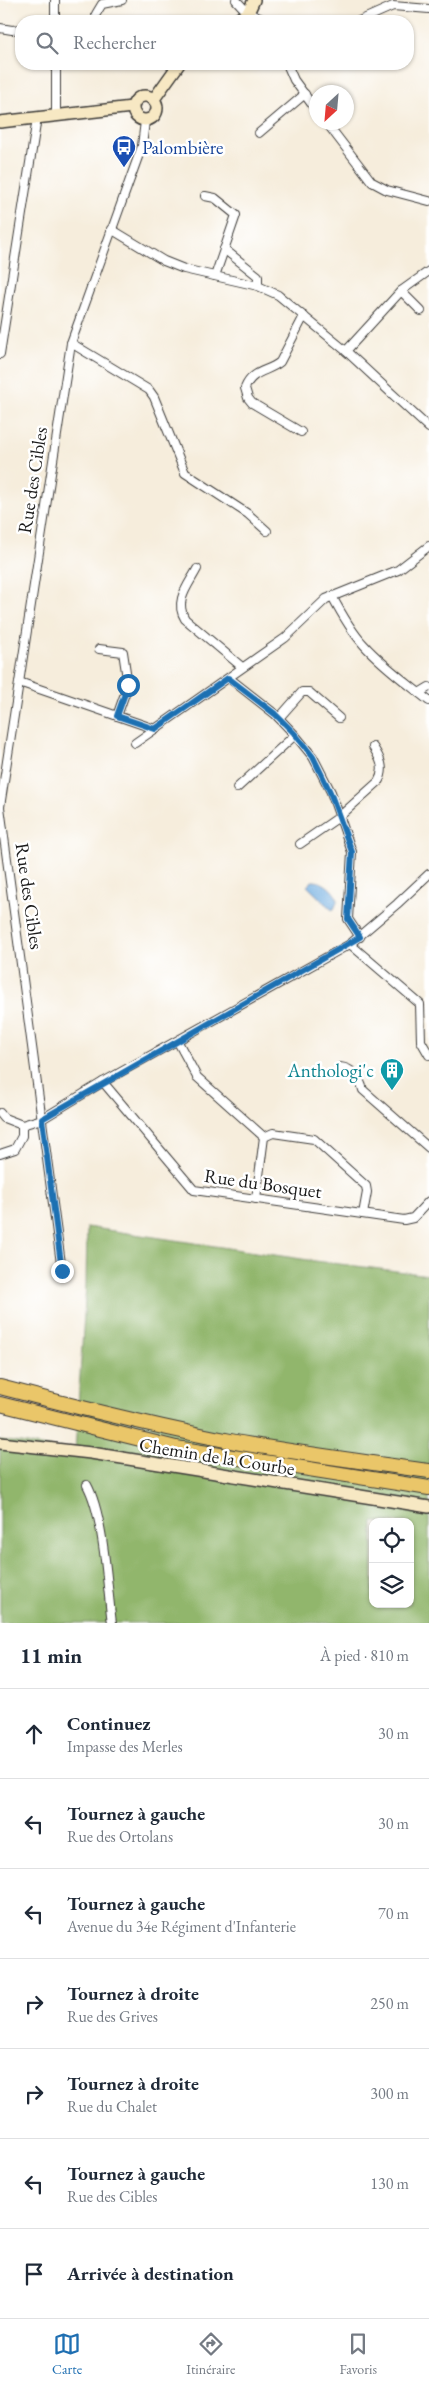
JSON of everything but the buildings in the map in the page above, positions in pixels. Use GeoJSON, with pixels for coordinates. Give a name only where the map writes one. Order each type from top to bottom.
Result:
{"type":"FeatureCollection","features":[{"type":"Feature","properties":{"kind":"highway"},"geometry":{"type":"LineString","coordinates":[[0,1380],[109,1416]]}},
{"type":"Feature","properties":{"kind":"highway"},"geometry":{"type":"LineString","coordinates":[[0,1387],[109,1416],[242,1443],[429,1471]]}},
{"type":"Feature","properties":{"kind":"highway"},"geometry":{"type":"LineString","coordinates":[[0,1404],[47,1418],[176,1448]]}},
{"type":"Feature","properties":{"kind":"highway"},"geometry":{"type":"LineString","coordinates":[[0,1413],[79,1433],[130,1443],[176,1448],[429,1488]]}},
{"type":"Feature","properties":{"kind":"street"},"geometry":{"type":"LineString","coordinates":[[55,0],[56,15]]}},
{"type":"Feature","properties":{"kind":"street"},"geometry":{"type":"LineString","coordinates":[[96,14],[102,4],[122,0]]}},
{"type":"Feature","properties":{"kind":"street"},"geometry":{"type":"LineString","coordinates":[[236,0],[248,13],[253,15]]}},
{"type":"Feature","properties":{"kind":"street"},"geometry":{"type":"LineString","coordinates":[[244,15],[248,13],[254,0]]}},
{"type":"Feature","properties":{"kind":"street"},"geometry":{"type":"LineString","coordinates":[[373,15],[393,6],[429,9]]}},
{"type":"Feature","properties":{"kind":"street"},"geometry":{"type":"LineString","coordinates":[[0,28],[15,30]]}},
{"type":"Feature","properties":{"kind":"street"},"geometry":{"type":"LineString","coordinates":[[56,70],[56,115]]}},
{"type":"Feature","properties":{"kind":"street"},"geometry":{"type":"LineString","coordinates":[[154,99],[175,70]]}},
{"type":"Feature","properties":{"kind":"street"},"geometry":{"type":"LineString","coordinates":[[290,70],[294,80],[309,101]]}},
{"type":"Feature","properties":{"kind":"street"},"geometry":{"type":"LineString","coordinates":[[259,133],[304,94]]}},
{"type":"Feature","properties":{"kind":"street"},"geometry":{"type":"LineString","coordinates":[[141,96],[154,99],[157,106],[156,113],[146,121],[137,118],[132,106],[137,98],[141,96]]}},
{"type":"Feature","properties":{"kind":"street"},"geometry":{"type":"LineString","coordinates":[[0,122],[132,106]]}},
{"type":"Feature","properties":{"kind":"street"},"geometry":{"type":"LineString","coordinates":[[0,354],[37,118]]}},
{"type":"Feature","properties":{"kind":"street","name":"Rue des Cibles"},"geometry":{"type":"LineString","coordinates":[[62,1271],[0,807],[71,344],[142,146],[146,121]]}},
{"type":"Feature","properties":{"kind":"street"},"geometry":{"type":"LineString","coordinates":[[332,130],[372,182],[387,190],[429,201]]}},
{"type":"Feature","properties":{"kind":"street"},"geometry":{"type":"LineString","coordinates":[[205,196],[215,198],[236,215],[215,276]]}},
{"type":"Feature","properties":{"kind":"street"},"geometry":{"type":"LineString","coordinates":[[111,229],[164,261],[184,269],[258,286],[278,295],[346,351],[429,428]]}},
{"type":"Feature","properties":{"kind":"street"},"geometry":{"type":"LineString","coordinates":[[224,249],[258,276],[258,286]]}},
{"type":"Feature","properties":{"kind":"street"},"geometry":{"type":"LineString","coordinates":[[346,351],[401,291],[429,271]]}},
{"type":"Feature","properties":{"kind":"street"},"geometry":{"type":"LineString","coordinates":[[401,291],[421,311]]}},
{"type":"Feature","properties":{"kind":"street"},"geometry":{"type":"LineString","coordinates":[[301,432],[252,403],[248,398],[246,388],[254,375],[266,368],[274,367],[280,362],[304,316]]}},
{"type":"Feature","properties":{"kind":"street"},"geometry":{"type":"LineString","coordinates":[[71,344],[149,390],[154,397],[185,473],[248,514],[267,531]]}},
{"type":"Feature","properties":{"kind":"street"},"geometry":{"type":"LineString","coordinates":[[135,743],[285,638],[326,599],[398,570],[429,546]]}},
{"type":"Feature","properties":{"kind":"street"},"geometry":{"type":"LineString","coordinates":[[197,569],[179,604],[181,612],[185,619],[242,667]]}},
{"type":"Feature","properties":{"kind":"street"},"geometry":{"type":"LineString","coordinates":[[332,596],[346,621],[363,645],[429,701]]}},
{"type":"Feature","properties":{"kind":"street"},"geometry":{"type":"LineString","coordinates":[[98,649],[123,652],[128,685],[117,716]]}},
{"type":"Feature","properties":{"kind":"street"},"geometry":{"type":"LineString","coordinates":[[228,678],[279,718],[295,734],[313,757],[330,792],[352,852],[348,919],[360,937]]}},
{"type":"Feature","properties":{"kind":"street"},"geometry":{"type":"LineString","coordinates":[[19,682],[155,729]]}},
{"type":"Feature","properties":{"kind":"street"},"geometry":{"type":"LineString","coordinates":[[419,693],[429,687]]}},
{"type":"Feature","properties":{"kind":"street"},"geometry":{"type":"LineString","coordinates":[[279,718],[302,692],[309,692],[339,718]]}},
{"type":"Feature","properties":{"kind":"street"},"geometry":{"type":"LineString","coordinates":[[237,788],[295,734]]}},
{"type":"Feature","properties":{"kind":"street"},"geometry":{"type":"LineString","coordinates":[[300,844],[339,817],[381,776],[381,761],[373,747]]}},
{"type":"Feature","properties":{"kind":"street"},"geometry":{"type":"LineString","coordinates":[[0,1112],[4,1118],[22,1125],[42,1119],[103,1082],[178,1042],[350,944],[429,874]]}},
{"type":"Feature","properties":{"kind":"street"},"geometry":{"type":"LineString","coordinates":[[350,944],[420,1004],[421,1041],[429,1055]]}},
{"type":"Feature","properties":{"kind":"street"},"geometry":{"type":"LineString","coordinates":[[178,1042],[197,1076],[264,1137]]}},
{"type":"Feature","properties":{"kind":"street"},"geometry":{"type":"LineString","coordinates":[[340,1067],[346,1068],[360,1080],[363,1090],[429,1148]]}},
{"type":"Feature","properties":{"kind":"street","name":"Rue du Bosquet"},"geometry":{"type":"LineString","coordinates":[[103,1082],[194,1190],[410,1220],[429,1201]]}},
{"type":"Feature","properties":{"kind":"street"},"geometry":{"type":"LineString","coordinates":[[0,1154],[15,1149],[22,1136],[22,1125]]}},
{"type":"Feature","properties":{"kind":"street"},"geometry":{"type":"LineString","coordinates":[[264,1137],[273,1133],[314,1139],[366,1186],[367,1192],[363,1214]]}},
{"type":"Feature","properties":{"kind":"street"},"geometry":{"type":"LineString","coordinates":[[256,1199],[264,1137]]}},
{"type":"Feature","properties":{"kind":"street","name":"Chemin de la Courbe"},"geometry":{"type":"LineString","coordinates":[[0,1443],[91,1453],[429,1507]]}},
{"type":"Feature","properties":{"kind":"street"},"geometry":{"type":"LineString","coordinates":[[87,1485],[93,1496],[98,1522],[112,1623]]}},
{"type":"Feature","properties":{"kind":"green space"},"geometry":{"type":"Polygon","coordinates":[[[87,1227],[315,1261],[429,1275],[429,1623],[0,1623],[0,1440],[75,1451],[86,1284],[87,1227]]]}},
{"type":"Feature","properties":{"kind":"water"},"geometry":{"type":"Polygon","coordinates":[[[312,881],[328,886],[334,893],[338,900],[334,909],[332,910],[307,886],[312,881]]]}},
{"type":"Feature","properties":{"kind":"place","name":"Palombière"},"geometry":{"type":"Point","coordinates":[124,168]}},
{"type":"Feature","properties":{"kind":"place","name":"Anthologi'c"},"geometry":{"type":"Point","coordinates":[392,1091]}},
{"type":"Feature","properties":{"kind":"route"},"geometry":{"type":"LineString","coordinates":[[62,1271],[42,1119],[103,1082],[178,1042],[360,937],[348,919],[347,911],[352,852],[330,792],[313,757],[295,734],[275,714],[228,678],[155,729],[117,716],[128,685]]}}]}
